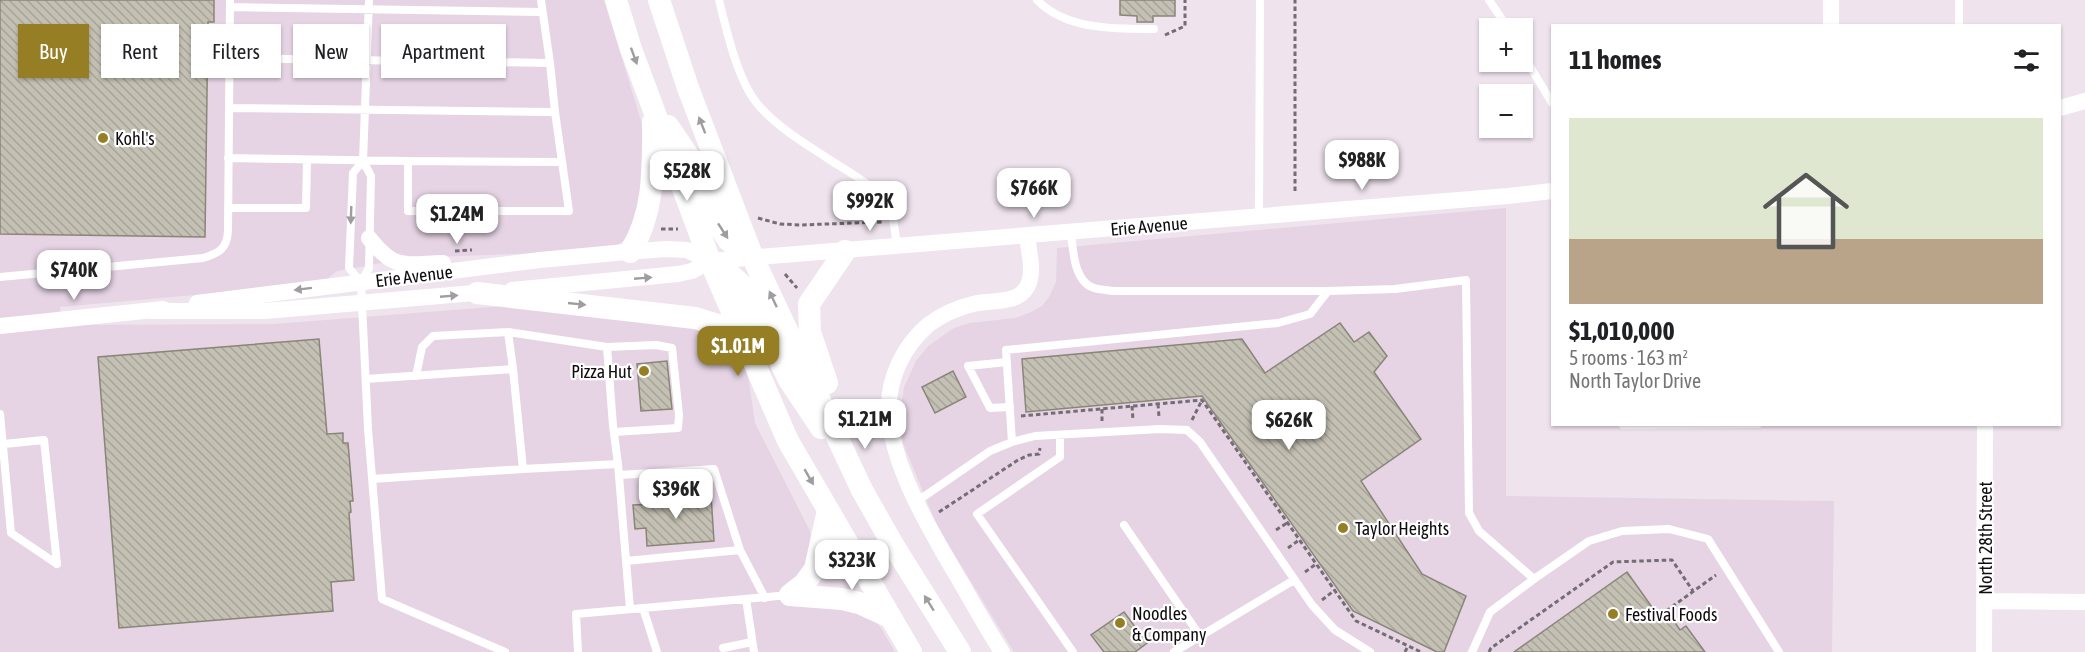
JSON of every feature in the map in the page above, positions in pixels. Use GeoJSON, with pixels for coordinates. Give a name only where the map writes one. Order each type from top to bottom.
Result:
{"type":"FeatureCollection","features":[{"type":"Feature","properties":{"kind":"main road"},"geometry":{"type":"LineString","coordinates":[[616,0],[631,50],[710,261],[788,441],[911,652]]}},
{"type":"Feature","properties":{"kind":"main road"},"geometry":{"type":"LineString","coordinates":[[659,0],[688,88],[753,258],[862,489],[892,543],[960,652]]}},
{"type":"Feature","properties":{"kind":"main road"},"geometry":{"type":"LineString","coordinates":[[630,252],[646,221],[650,195],[653,108]]}},
{"type":"Feature","properties":{"kind":"main road"},"geometry":{"type":"LineString","coordinates":[[653,108],[674,133],[692,160],[718,224],[728,240],[753,258]]}},
{"type":"Feature","properties":{"kind":"main road"},"geometry":{"type":"LineString","coordinates":[[845,251],[811,299],[809,304],[810,332],[820,366],[839,413],[862,489]]}},
{"type":"Feature","properties":{"kind":"main road"},"geometry":{"type":"LineString","coordinates":[[710,261],[725,270],[743,286],[789,380],[862,489]]}},
{"type":"Feature","properties":{"kind":"main road"},"geometry":{"type":"LineString","coordinates":[[477,293],[695,318],[741,332]]}},
{"type":"Feature","properties":{"kind":"main road"},"geometry":{"type":"LineString","coordinates":[[790,594],[804,584],[815,570],[828,510]]}},
{"type":"Feature","properties":{"kind":"main road"},"geometry":{"type":"LineString","coordinates":[[790,594],[842,599],[859,603],[891,617]]}},
{"type":"Feature","properties":{"kind":"street"},"geometry":{"type":"LineString","coordinates":[[1831,0],[1831,24]]}},
{"type":"Feature","properties":{"kind":"street"},"geometry":{"type":"LineString","coordinates":[[2061,108],[2085,101]]}},
{"type":"Feature","properties":{"kind":"street","name":"Erie Avenue"},"geometry":{"type":"LineString","coordinates":[[152,311],[265,311],[362,304],[678,274],[692,271],[710,261],[1027,237],[1508,196],[1551,190]]}},
{"type":"Feature","properties":{"kind":"street"},"geometry":{"type":"LineString","coordinates":[[1002,652],[916,502],[896,451],[889,410],[894,376],[900,359],[910,344],[928,326],[944,314],[977,303],[1014,298],[1026,289],[1031,265],[1027,237]]}},
{"type":"Feature","properties":{"kind":"street"},"geometry":{"type":"LineString","coordinates":[[369,238],[382,255],[391,261],[405,264],[540,260]]}},
{"type":"Feature","properties":{"kind":"street","name":"Erie Avenue"},"geometry":{"type":"LineString","coordinates":[[0,326],[152,311],[228,298],[540,260],[666,249],[687,250],[710,261]]}},
{"type":"Feature","properties":{"kind":"street","name":"North 28th Street"},"geometry":{"type":"LineString","coordinates":[[1984,652],[1985,426]]}},
{"type":"Feature","properties":{"kind":"street"},"geometry":{"type":"LineString","coordinates":[[1984,601],[2085,602]]}},
{"type":"Feature","properties":{"kind":"lane"},"geometry":{"type":"LineString","coordinates":[[408,161],[408,211],[569,211],[541,0]]}},
{"type":"Feature","properties":{"kind":"lane"},"geometry":{"type":"LineString","coordinates":[[719,0],[747,86],[760,106],[787,131],[860,179],[884,200],[890,210],[897,247]]}},
{"type":"Feature","properties":{"kind":"lane"},"geometry":{"type":"LineString","coordinates":[[1037,0],[1058,15],[1085,24],[1107,28],[1154,29]]}},
{"type":"Feature","properties":{"kind":"lane"},"geometry":{"type":"LineString","coordinates":[[1259,217],[1260,0]]}},
{"type":"Feature","properties":{"kind":"lane"},"geometry":{"type":"LineString","coordinates":[[1490,0],[1502,18]]}},
{"type":"Feature","properties":{"kind":"lane"},"geometry":{"type":"LineString","coordinates":[[1959,0],[1959,24]]}},
{"type":"Feature","properties":{"kind":"lane"},"geometry":{"type":"LineString","coordinates":[[230,24],[230,3],[368,5],[542,12]]}},
{"type":"Feature","properties":{"kind":"lane"},"geometry":{"type":"LineString","coordinates":[[368,5],[368,24]]}},
{"type":"Feature","properties":{"kind":"lane"},"geometry":{"type":"LineString","coordinates":[[369,60],[550,63]]}},
{"type":"Feature","properties":{"kind":"lane"},"geometry":{"type":"LineString","coordinates":[[1533,71],[1551,101]]}},
{"type":"Feature","properties":{"kind":"lane"},"geometry":{"type":"LineString","coordinates":[[0,277],[202,258],[219,253],[224,249],[227,238],[228,208],[229,78]]}},
{"type":"Feature","properties":{"kind":"lane"},"geometry":{"type":"LineString","coordinates":[[366,78],[363,160],[370,176],[369,268],[361,282],[372,479],[382,599],[505,652]]}},
{"type":"Feature","properties":{"kind":"lane"},"geometry":{"type":"LineString","coordinates":[[229,108],[555,112]]}},
{"type":"Feature","properties":{"kind":"lane"},"geometry":{"type":"LineString","coordinates":[[228,158],[562,162]]}},
{"type":"Feature","properties":{"kind":"lane"},"geometry":{"type":"LineString","coordinates":[[228,208],[306,208],[307,160]]}},
{"type":"Feature","properties":{"kind":"lane"},"geometry":{"type":"LineString","coordinates":[[361,282],[349,268],[353,173],[363,160]]}},
{"type":"Feature","properties":{"kind":"lane"},"geometry":{"type":"LineString","coordinates":[[1071,233],[1077,267],[1084,281],[1093,288],[1114,291],[1395,289],[1466,280],[1469,513],[1479,531],[1534,579]]}},
{"type":"Feature","properties":{"kind":"lane"},"geometry":{"type":"LineString","coordinates":[[1012,442],[1006,350],[1278,323],[1310,314],[1328,291]]}},
{"type":"Feature","properties":{"kind":"lane"},"geometry":{"type":"LineString","coordinates":[[416,376],[422,347],[433,336],[508,332],[607,347],[656,345],[672,348],[679,415],[678,428],[614,432]]}},
{"type":"Feature","properties":{"kind":"lane"},"geometry":{"type":"LineString","coordinates":[[508,332],[523,469]]}},
{"type":"Feature","properties":{"kind":"lane"},"geometry":{"type":"LineString","coordinates":[[607,347],[630,609]]}},
{"type":"Feature","properties":{"kind":"lane"},"geometry":{"type":"LineString","coordinates":[[1007,362],[968,366],[990,408],[1010,407]]}},
{"type":"Feature","properties":{"kind":"lane"},"geometry":{"type":"LineString","coordinates":[[366,379],[513,369]]}},
{"type":"Feature","properties":{"kind":"lane"},"geometry":{"type":"LineString","coordinates":[[0,414],[11,533],[57,564],[44,440],[4,444]]}},
{"type":"Feature","properties":{"kind":"lane"},"geometry":{"type":"LineString","coordinates":[[916,502],[990,451],[1012,442],[1042,435],[1160,429],[1187,430],[1200,442],[1311,605],[1335,630],[1370,652]]}},
{"type":"Feature","properties":{"kind":"lane"},"geometry":{"type":"LineString","coordinates":[[1060,435],[1060,457],[977,514],[1073,652]]}},
{"type":"Feature","properties":{"kind":"lane"},"geometry":{"type":"LineString","coordinates":[[372,479],[618,464]]}},
{"type":"Feature","properties":{"kind":"lane"},"geometry":{"type":"LineString","coordinates":[[619,475],[714,470],[740,550],[765,598]]}},
{"type":"Feature","properties":{"kind":"lane"},"geometry":{"type":"LineString","coordinates":[[1124,525],[1200,636]]}},
{"type":"Feature","properties":{"kind":"lane"},"geometry":{"type":"LineString","coordinates":[[1472,652],[1490,612],[1589,541],[1622,531],[1669,529],[1708,539],[1779,652]]}},
{"type":"Feature","properties":{"kind":"lane"},"geometry":{"type":"LineString","coordinates":[[626,561],[740,550]]}},
{"type":"Feature","properties":{"kind":"lane"},"geometry":{"type":"LineString","coordinates":[[1174,652],[1189,648],[1200,636],[1294,580]]}},
{"type":"Feature","properties":{"kind":"lane"},"geometry":{"type":"LineString","coordinates":[[578,652],[576,614],[790,594]]}},
{"type":"Feature","properties":{"kind":"lane"},"geometry":{"type":"LineString","coordinates":[[746,599],[754,652]]}},
{"type":"Feature","properties":{"kind":"lane"},"geometry":{"type":"LineString","coordinates":[[643,608],[657,652]]}},
{"type":"Feature","properties":{"kind":"lane"},"geometry":{"type":"LineString","coordinates":[[723,648],[752,642]]}},
{"type":"Feature","properties":{"kind":"path"},"geometry":{"type":"LineString","coordinates":[[1154,29],[1158,38],[1185,26],[1185,0]]}},
{"type":"Feature","properties":{"kind":"path"},"geometry":{"type":"LineString","coordinates":[[1295,0],[1295,190]]}},
{"type":"Feature","properties":{"kind":"path"},"geometry":{"type":"LineString","coordinates":[[785,274],[793,286],[799,290]]}},
{"type":"Feature","properties":{"kind":"path"},"geometry":{"type":"LineString","coordinates":[[1187,430],[1202,400]]}},
{"type":"Feature","properties":{"kind":"path"},"geometry":{"type":"LineString","coordinates":[[926,521],[1018,460],[1039,454],[1042,435],[1041,414]]}},
{"type":"Feature","properties":{"kind":"path"},"geometry":{"type":"LineString","coordinates":[[1489,652],[1491,648],[1613,562],[1672,561],[1693,591]]}},
{"type":"Feature","properties":{"kind":"path"},"geometry":{"type":"LineString","coordinates":[[1666,611],[1726,568]]}},
{"type":"Feature","properties":{"kind":"path"},"geometry":{"type":"LineString","coordinates":[[1405,652],[1408,646]]}},
{"type":"Feature","properties":{"kind":"shaded area"},"geometry":{"type":"Polygon","coordinates":[[[0,0],[604,0],[642,124],[642,198],[628,238],[622,242],[615,246],[539,253],[410,258],[337,271],[326,280],[206,294],[60,307],[61,325],[274,324],[516,305],[660,320],[726,336],[748,375],[755,423],[810,531],[811,538],[805,570],[787,584],[788,606],[823,604],[872,617],[895,652],[0,652],[0,0]]]}},
{"type":"Feature","properties":{"kind":"shaded area"},"geometry":{"type":"Polygon","coordinates":[[[1506,208],[1506,496],[1834,501],[1832,652],[1014,652],[937,526],[903,443],[900,413],[904,387],[916,361],[928,346],[954,328],[970,323],[1015,318],[1042,306],[1056,282],[1057,248],[1506,208]]]}},
{"type":"Feature","properties":{"kind":"building","name":"Kohl's"},"geometry":{"type":"Polygon","coordinates":[[[0,0],[214,0],[214,22],[191,24],[191,78],[207,78],[205,237],[0,234],[0,0]]]}},
{"type":"Feature","properties":{"kind":"building"},"geometry":{"type":"Polygon","coordinates":[[[1120,0],[1175,0],[1175,16],[1153,16],[1153,22],[1137,22],[1137,16],[1120,15],[1120,0]]]}},
{"type":"Feature","properties":{"kind":"building","name":"Taylor Heights"},"geometry":{"type":"Polygon","coordinates":[[[1340,323],[1354,342],[1369,332],[1387,356],[1374,372],[1421,439],[1361,481],[1422,574],[1466,596],[1444,652],[1437,652],[1353,611],[1202,396],[1026,412],[1022,359],[1242,339],[1265,373],[1340,323]]]}},
{"type":"Feature","properties":{"kind":"building"},"geometry":{"type":"Polygon","coordinates":[[[319,339],[327,434],[343,433],[343,443],[348,443],[353,501],[350,501],[351,512],[349,513],[354,580],[331,582],[333,611],[119,628],[98,357],[319,339]]]}},
{"type":"Feature","properties":{"kind":"building"},"geometry":{"type":"Polygon","coordinates":[[[667,361],[672,409],[641,411],[637,364],[667,361]]]}},
{"type":"Feature","properties":{"kind":"building"},"geometry":{"type":"Polygon","coordinates":[[[953,371],[966,397],[935,413],[922,387],[953,371]]]}},
{"type":"Feature","properties":{"kind":"building"},"geometry":{"type":"Polygon","coordinates":[[[711,495],[714,541],[647,546],[646,528],[635,529],[633,505],[656,504],[656,499],[711,495]]]}},
{"type":"Feature","properties":{"kind":"building","name":"Festival Foods"},"geometry":{"type":"Polygon","coordinates":[[[1627,572],[1659,617],[1667,611],[1680,630],[1686,626],[1705,652],[1514,652],[1627,572]]]}},
{"type":"Feature","properties":{"kind":"building","name":"Noodles & Company"},"geometry":{"type":"Polygon","coordinates":[[[1124,612],[1147,643],[1135,652],[1104,652],[1091,635],[1124,612]]]}},
{"type":"Feature","properties":{"kind":"place","name":"Kohl's"},"geometry":{"type":"Point","coordinates":[103,138]}},
{"type":"Feature","properties":{"kind":"place","name":"Pizza Hut"},"geometry":{"type":"Point","coordinates":[644,371]}},
{"type":"Feature","properties":{"kind":"place","name":"Taylor Heights"},"geometry":{"type":"Point","coordinates":[1343,528]}},
{"type":"Feature","properties":{"kind":"place","name":"Festival Foods"},"geometry":{"type":"Point","coordinates":[1613,614]}},
{"type":"Feature","properties":{"kind":"place","name":"Noodles & Company"},"geometry":{"type":"Point","coordinates":[1120,623]}}]}
